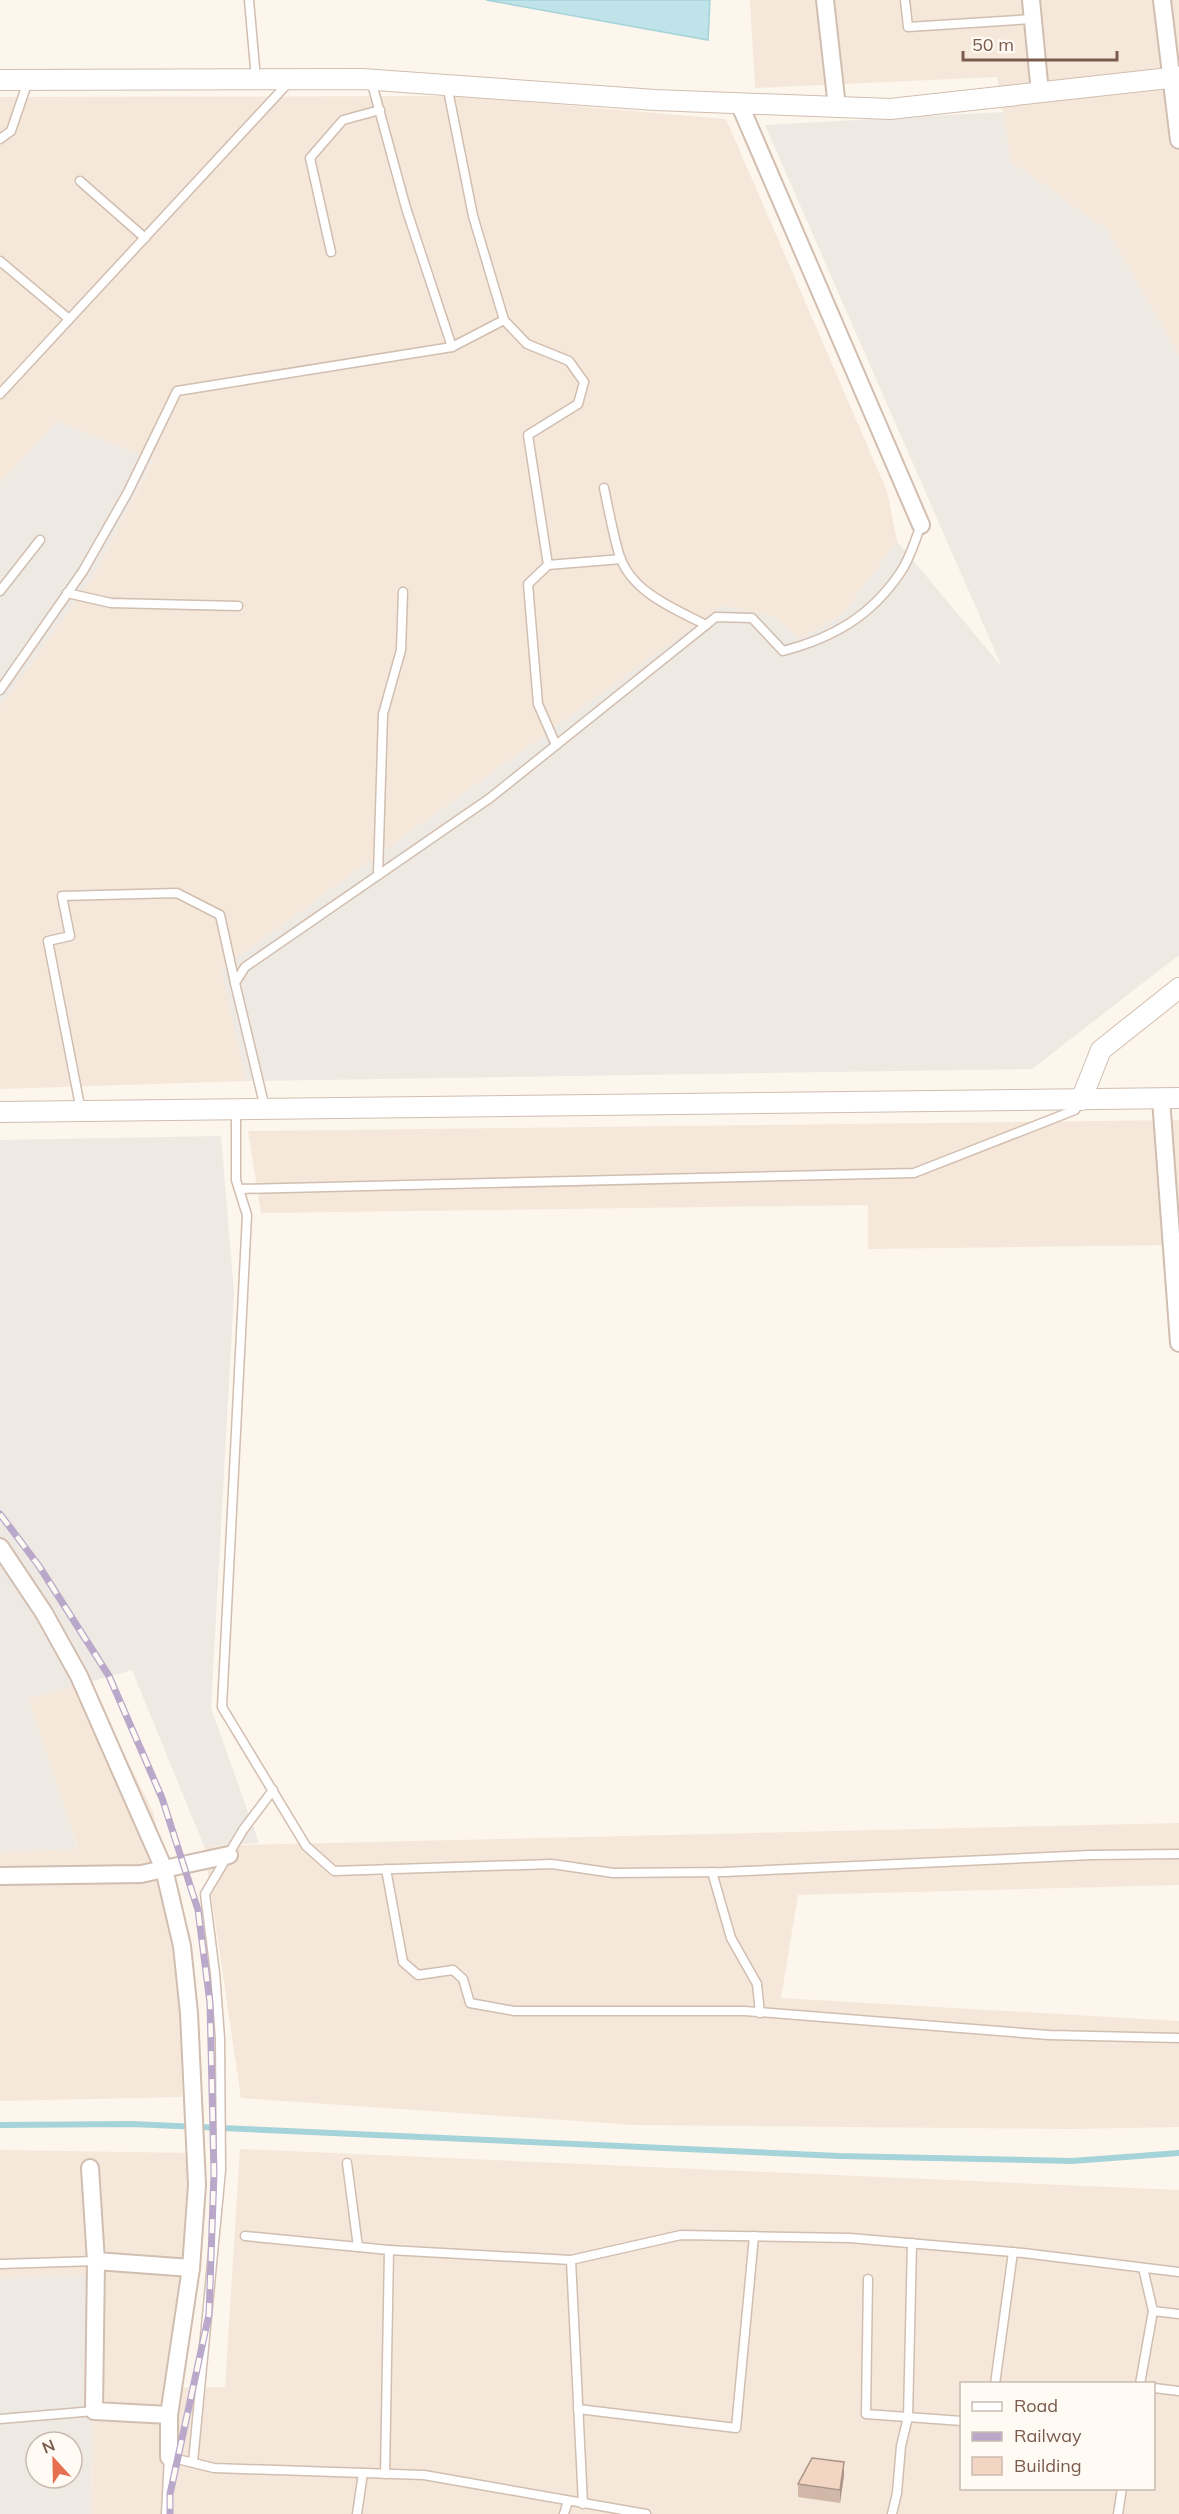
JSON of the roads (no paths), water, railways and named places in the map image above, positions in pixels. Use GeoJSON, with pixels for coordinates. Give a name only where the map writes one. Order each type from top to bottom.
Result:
{"type":"FeatureCollection","features":[{"type":"Feature","properties":{"kind":"street"},"geometry":{"type":"LineString","coordinates":[[825,0],[837,107]]}},
{"type":"Feature","properties":{"kind":"street"},"geometry":{"type":"LineString","coordinates":[[1030,0],[1040,93]]}},
{"type":"Feature","properties":{"kind":"street"},"geometry":{"type":"LineString","coordinates":[[1162,0],[1175,77],[1179,140]]}},
{"type":"Feature","properties":{"kind":"street"},"geometry":{"type":"LineString","coordinates":[[0,80],[371,79],[655,100],[890,109],[1175,77]]}},
{"type":"Feature","properties":{"kind":"street"},"geometry":{"type":"LineString","coordinates":[[739,103],[921,525]]}},
{"type":"Feature","properties":{"kind":"street"},"geometry":{"type":"LineString","coordinates":[[1082,1100],[1101,1050],[1179,988]]}},
{"type":"Feature","properties":{"kind":"street"},"geometry":{"type":"LineString","coordinates":[[0,1112],[1170,1099],[1179,1343]]}},
{"type":"Feature","properties":{"kind":"street"},"geometry":{"type":"LineString","coordinates":[[0,1547],[44,1613],[79,1676],[164,1869],[182,1946],[189,2013],[197,2185],[191,2268],[169,2415],[169,2457]]}},
{"type":"Feature","properties":{"kind":"street"},"geometry":{"type":"LineString","coordinates":[[0,1876],[141,1874],[229,1855]]}},
{"type":"Feature","properties":{"kind":"street"},"geometry":{"type":"LineString","coordinates":[[90,2168],[96,2261],[94,2411],[169,2415]]}},
{"type":"Feature","properties":{"kind":"street"},"geometry":{"type":"LineString","coordinates":[[96,2261],[191,2268]]}},
{"type":"Feature","properties":{"kind":"lane"},"geometry":{"type":"LineString","coordinates":[[249,0],[256,79]]}},
{"type":"Feature","properties":{"kind":"lane"},"geometry":{"type":"LineString","coordinates":[[905,0],[908,27],[1032,20]]}},
{"type":"Feature","properties":{"kind":"lane"},"geometry":{"type":"LineString","coordinates":[[0,394],[292,79]]}},
{"type":"Feature","properties":{"kind":"lane"},"geometry":{"type":"LineString","coordinates":[[371,79],[406,208],[452,347]]}},
{"type":"Feature","properties":{"kind":"lane"},"geometry":{"type":"LineString","coordinates":[[0,139],[11,131],[28,80]]}},
{"type":"Feature","properties":{"kind":"lane"},"geometry":{"type":"LineString","coordinates":[[447,85],[473,216],[504,320],[527,344],[569,361],[584,382],[578,404],[528,435],[548,565]]}},
{"type":"Feature","properties":{"kind":"lane"},"geometry":{"type":"LineString","coordinates":[[331,252],[310,158],[343,120],[380,110]]}},
{"type":"Feature","properties":{"kind":"lane"},"geometry":{"type":"LineString","coordinates":[[80,181],[145,238]]}},
{"type":"Feature","properties":{"kind":"lane"},"geometry":{"type":"LineString","coordinates":[[0,261],[69,319]]}},
{"type":"Feature","properties":{"kind":"lane"},"geometry":{"type":"LineString","coordinates":[[0,690],[67,593],[128,492],[177,391],[452,347],[504,320]]}},
{"type":"Feature","properties":{"kind":"lane"},"geometry":{"type":"LineString","coordinates":[[604,488],[621,559],[636,583],[666,605],[706,625]]}},
{"type":"Feature","properties":{"kind":"lane"},"geometry":{"type":"LineString","coordinates":[[235,983],[245,967],[490,798],[717,617],[752,618],[783,651],[814,643],[870,610],[902,571],[921,525]]}},
{"type":"Feature","properties":{"kind":"lane"},"geometry":{"type":"LineString","coordinates":[[0,591],[40,540]]}},
{"type":"Feature","properties":{"kind":"lane"},"geometry":{"type":"LineString","coordinates":[[556,745],[538,704],[528,584],[548,565],[621,559]]}},
{"type":"Feature","properties":{"kind":"lane"},"geometry":{"type":"LineString","coordinates":[[378,875],[383,714],[401,650],[403,592]]}},
{"type":"Feature","properties":{"kind":"lane"},"geometry":{"type":"LineString","coordinates":[[67,593],[111,603],[238,606]]}},
{"type":"Feature","properties":{"kind":"lane"},"geometry":{"type":"LineString","coordinates":[[81,1111],[48,941],[70,936],[62,896],[177,893],[220,915],[265,1109]]}},
{"type":"Feature","properties":{"kind":"lane"},"geometry":{"type":"LineString","coordinates":[[239,1189],[914,1173],[1075,1110],[1082,1100]]}},
{"type":"Feature","properties":{"kind":"lane"},"geometry":{"type":"LineString","coordinates":[[236,1109],[236,1180],[247,1215],[222,1707],[306,1846],[334,1871],[552,1864],[612,1873],[712,1872],[1179,1854]]}},
{"type":"Feature","properties":{"kind":"lane"},"geometry":{"type":"LineString","coordinates":[[193,2462],[221,2170],[220,2064],[215,1973],[205,1894],[273,1790]]}},
{"type":"Feature","properties":{"kind":"lane"},"geometry":{"type":"LineString","coordinates":[[386,1869],[403,1962],[418,1975],[453,1970],[463,1979],[470,2003],[514,2011],[760,2013],[1049,2035],[1179,2038]]}},
{"type":"Feature","properties":{"kind":"lane"},"geometry":{"type":"LineString","coordinates":[[712,1872],[731,1938],[757,1984],[760,2013]]}},
{"type":"Feature","properties":{"kind":"lane"},"geometry":{"type":"LineString","coordinates":[[346,2163],[358,2247]]}},
{"type":"Feature","properties":{"kind":"lane"},"geometry":{"type":"LineString","coordinates":[[245,2236],[389,2250],[571,2260],[681,2235],[850,2238],[1013,2252],[1179,2272]]}},
{"type":"Feature","properties":{"kind":"lane"},"geometry":{"type":"LineString","coordinates":[[578,2409],[736,2428],[754,2236]]}},
{"type":"Feature","properties":{"kind":"lane"},"geometry":{"type":"LineString","coordinates":[[892,2514],[908,2417],[912,2243]]}},
{"type":"Feature","properties":{"kind":"lane"},"geometry":{"type":"LineString","coordinates":[[385,2474],[389,2250]]}},
{"type":"Feature","properties":{"kind":"lane"},"geometry":{"type":"LineString","coordinates":[[995,2382],[1013,2252]]}},
{"type":"Feature","properties":{"kind":"lane"},"geometry":{"type":"LineString","coordinates":[[571,2260],[583,2504]]}},
{"type":"Feature","properties":{"kind":"lane"},"geometry":{"type":"LineString","coordinates":[[0,2264],[96,2261]]}},
{"type":"Feature","properties":{"kind":"lane"},"geometry":{"type":"LineString","coordinates":[[1140,2382],[1153,2311],[1143,2268]]}},
{"type":"Feature","properties":{"kind":"lane"},"geometry":{"type":"LineString","coordinates":[[868,2279],[866,2414],[960,2421]]}},
{"type":"Feature","properties":{"kind":"lane"},"geometry":{"type":"LineString","coordinates":[[1153,2311],[1179,2314]]}},
{"type":"Feature","properties":{"kind":"lane"},"geometry":{"type":"LineString","coordinates":[[1155,2388],[1179,2391]]}},
{"type":"Feature","properties":{"kind":"lane"},"geometry":{"type":"LineString","coordinates":[[0,2419],[94,2411]]}},
{"type":"Feature","properties":{"kind":"lane"},"geometry":{"type":"LineString","coordinates":[[166,2514],[169,2457],[214,2468],[424,2475],[646,2514]]}},
{"type":"Feature","properties":{"kind":"lane"},"geometry":{"type":"LineString","coordinates":[[357,2514],[363,2473]]}},
{"type":"Feature","properties":{"kind":"lane"},"geometry":{"type":"LineString","coordinates":[[1118,2514],[1122,2490]]}},
{"type":"Feature","properties":{"kind":"lane"},"geometry":{"type":"LineString","coordinates":[[564,2514],[568,2501]]}},
{"type":"Feature","properties":{"kind":"water"},"geometry":{"type":"Polygon","coordinates":[[[486,0],[710,0],[708,40],[486,0]]]}},
{"type":"Feature","properties":{"kind":"waterway"},"geometry":{"type":"LineString","coordinates":[[0,2125],[132,2124],[839,2156],[1072,2161],[1179,2153]]}},
{"type":"Feature","properties":{"kind":"railway"},"geometry":{"type":"LineString","coordinates":[[0,1514],[39,1566],[109,1676],[162,1798],[198,1910],[210,2003],[214,2173],[209,2314],[170,2494],[170,2514]]}}]}
